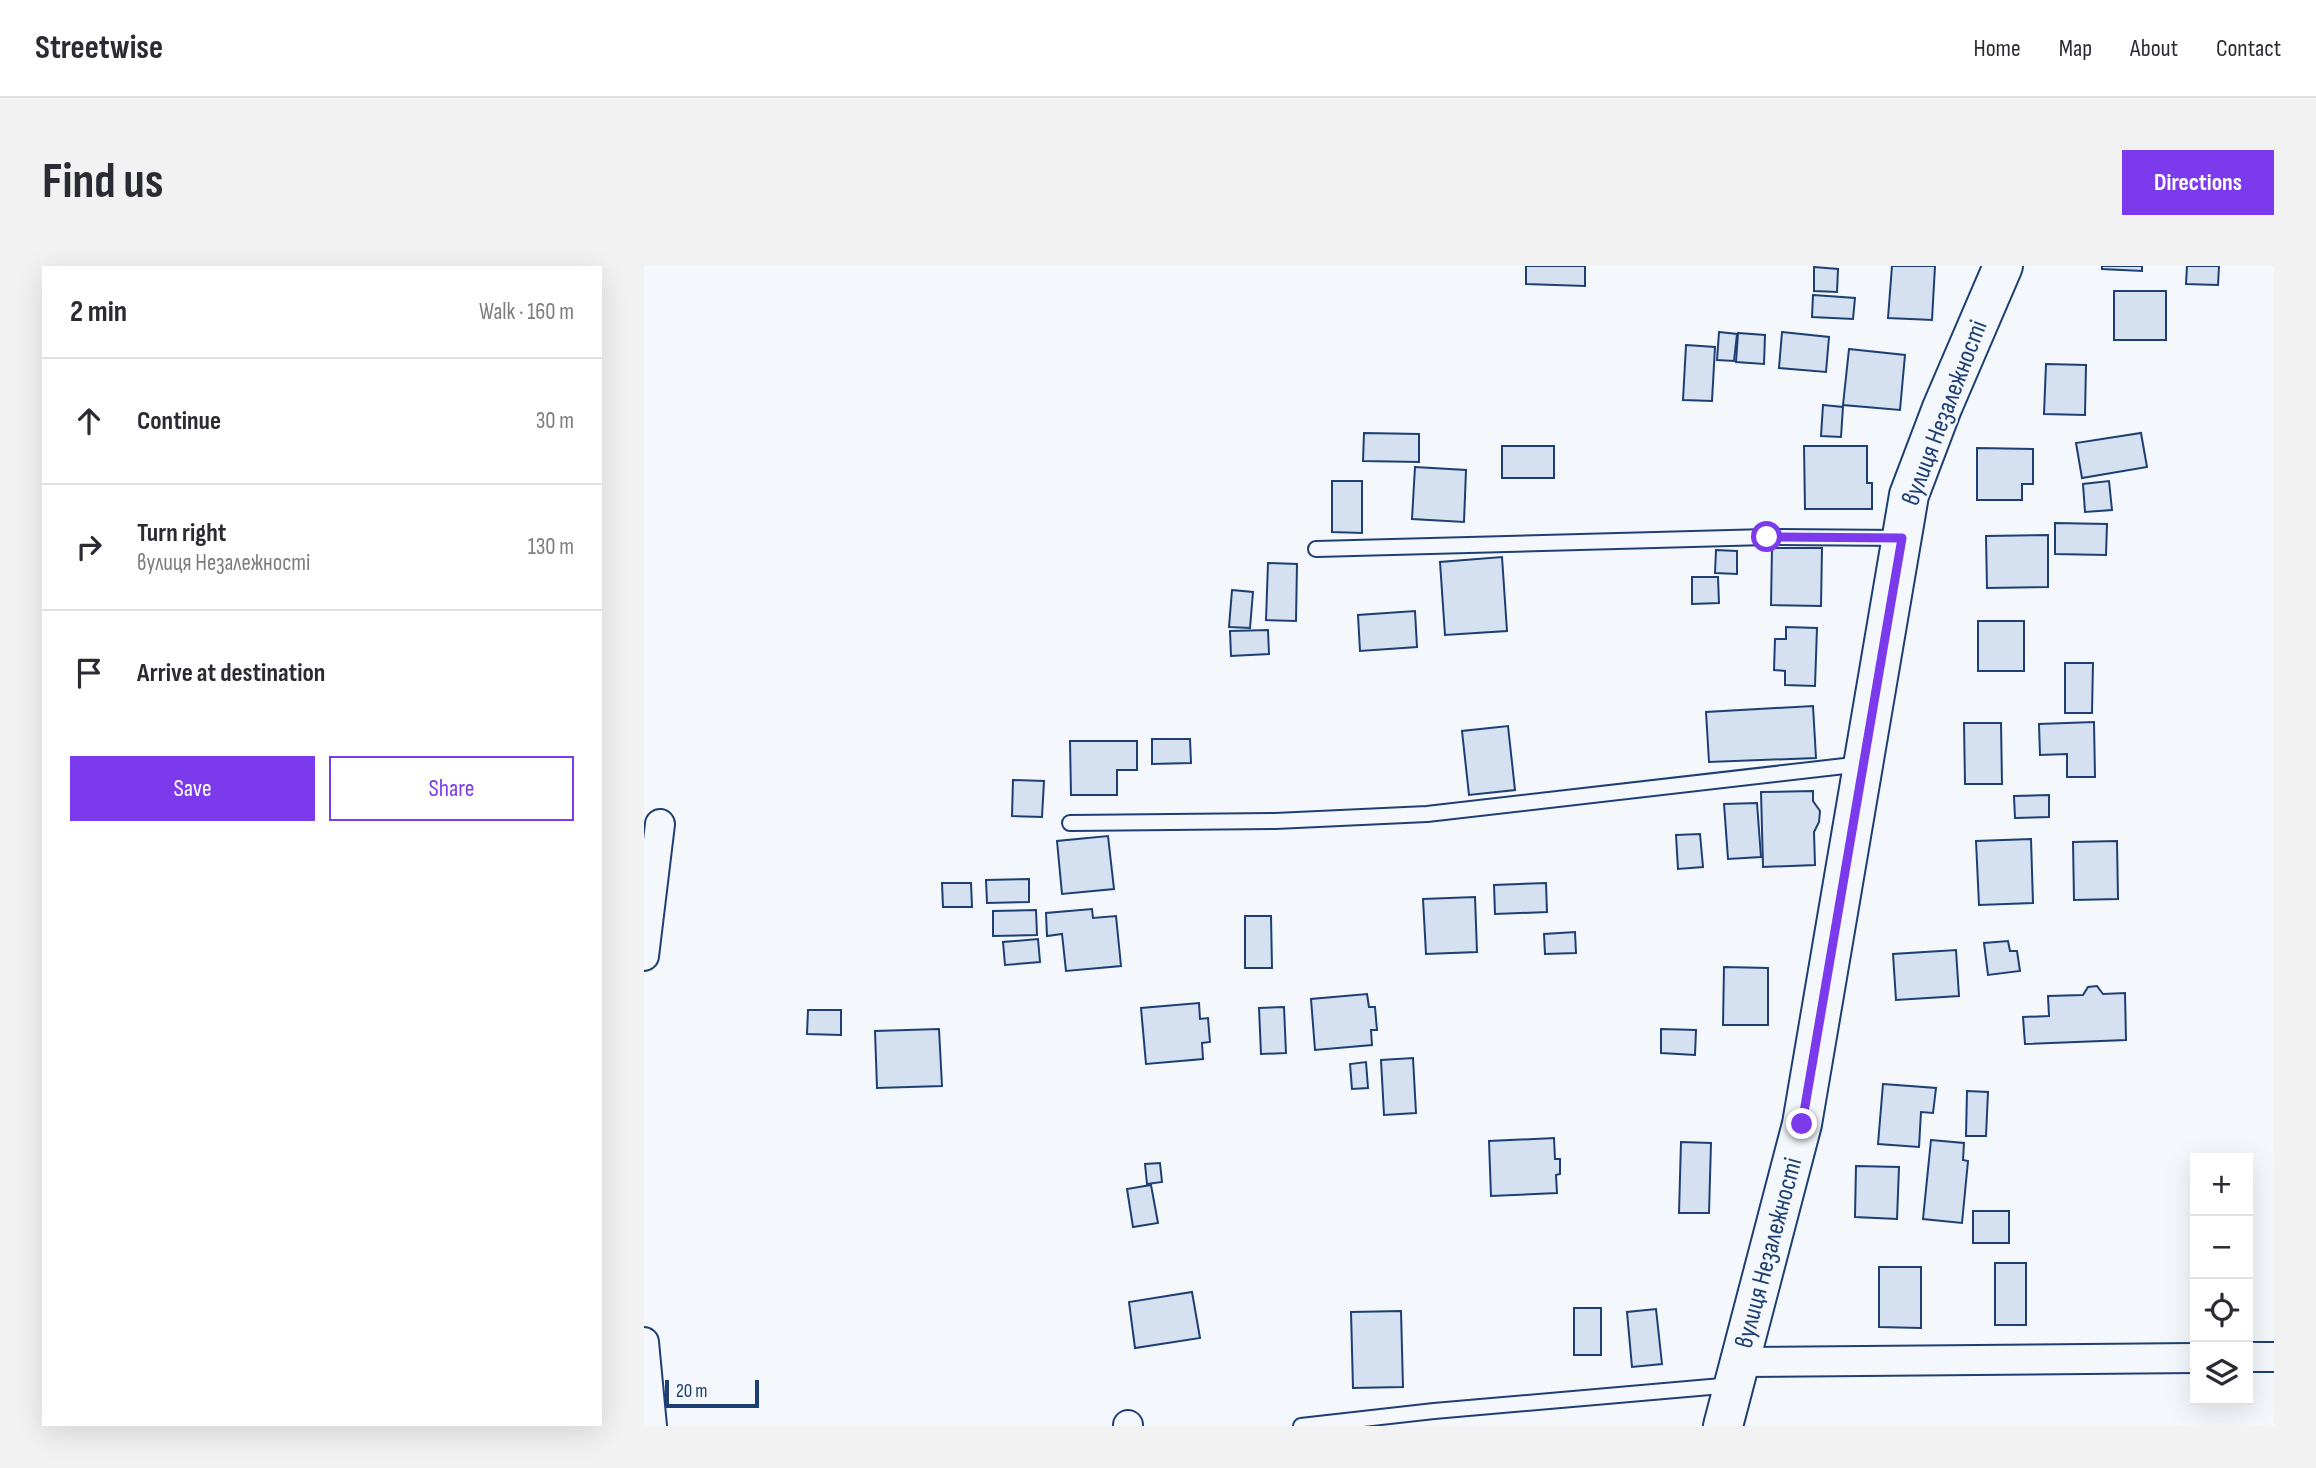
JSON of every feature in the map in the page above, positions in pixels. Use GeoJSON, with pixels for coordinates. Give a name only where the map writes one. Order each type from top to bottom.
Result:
{"type":"FeatureCollection","features":[{"type":"Feature","properties":{"kind":"street","name":"вулиця Незалежності"},"geometry":{"type":"LineString","coordinates":[[1723,1426],[1802,1124],[1909,495],[1942,408],[2003,266]]}},
{"type":"Feature","properties":{"kind":"street"},"geometry":{"type":"LineString","coordinates":[[644,956],[660,824]]}},
{"type":"Feature","properties":{"kind":"street"},"geometry":{"type":"LineString","coordinates":[[644,1342],[652,1426]]}},
{"type":"Feature","properties":{"kind":"street"},"geometry":{"type":"LineString","coordinates":[[1737,1373],[2190,1357]]}},
{"type":"Feature","properties":{"kind":"street"},"geometry":{"type":"LineString","coordinates":[[2253,1357],[2274,1357]]}},
{"type":"Feature","properties":{"kind":"lane"},"geometry":{"type":"LineString","coordinates":[[1316,549],[1767,537],[1902,538]]}},
{"type":"Feature","properties":{"kind":"lane"},"geometry":{"type":"LineString","coordinates":[[1070,823],[1275,821],[1427,814],[1863,764]]}},
{"type":"Feature","properties":{"kind":"lane"},"geometry":{"type":"LineString","coordinates":[[1301,1426],[1737,1373]]}},
{"type":"Feature","properties":{"kind":"building"},"geometry":{"type":"Polygon","coordinates":[[[1526,266],[1585,266],[1585,286],[1526,284],[1526,266]]]}},
{"type":"Feature","properties":{"kind":"building"},"geometry":{"type":"Polygon","coordinates":[[[1892,266],[1935,266],[1932,320],[1888,318],[1892,266]]]}},
{"type":"Feature","properties":{"kind":"building"},"geometry":{"type":"Polygon","coordinates":[[[2102,266],[2142,266],[2142,271],[2102,269],[2102,266]]]}},
{"type":"Feature","properties":{"kind":"building"},"geometry":{"type":"Polygon","coordinates":[[[2187,266],[2219,266],[2218,285],[2186,284],[2187,266]]]}},
{"type":"Feature","properties":{"kind":"building"},"geometry":{"type":"Polygon","coordinates":[[[1814,267],[1838,269],[1837,292],[1814,291],[1814,267]]]}},
{"type":"Feature","properties":{"kind":"building"},"geometry":{"type":"Polygon","coordinates":[[[2114,291],[2166,291],[2166,340],[2114,340],[2114,291]]]}},
{"type":"Feature","properties":{"kind":"building"},"geometry":{"type":"Polygon","coordinates":[[[1813,295],[1855,298],[1853,319],[1812,317],[1813,295]]]}},
{"type":"Feature","properties":{"kind":"building"},"geometry":{"type":"Polygon","coordinates":[[[1719,332],[1737,334],[1734,361],[1717,360],[1719,332]]]}},
{"type":"Feature","properties":{"kind":"building"},"geometry":{"type":"Polygon","coordinates":[[[1782,332],[1829,337],[1826,372],[1779,368],[1782,332]]]}},
{"type":"Feature","properties":{"kind":"building"},"geometry":{"type":"Polygon","coordinates":[[[1738,333],[1765,335],[1764,364],[1736,362],[1738,333]]]}},
{"type":"Feature","properties":{"kind":"building"},"geometry":{"type":"Polygon","coordinates":[[[1686,345],[1715,347],[1712,401],[1683,400],[1686,345]]]}},
{"type":"Feature","properties":{"kind":"building"},"geometry":{"type":"Polygon","coordinates":[[[1849,349],[1905,355],[1900,410],[1843,405],[1849,349]]]}},
{"type":"Feature","properties":{"kind":"building"},"geometry":{"type":"Polygon","coordinates":[[[2046,364],[2086,365],[2085,415],[2044,414],[2046,364]]]}},
{"type":"Feature","properties":{"kind":"building"},"geometry":{"type":"Polygon","coordinates":[[[1823,405],[1843,407],[1841,437],[1821,436],[1823,405]]]}},
{"type":"Feature","properties":{"kind":"building"},"geometry":{"type":"Polygon","coordinates":[[[1364,433],[1419,434],[1419,462],[1363,461],[1364,433]]]}},
{"type":"Feature","properties":{"kind":"building"},"geometry":{"type":"Polygon","coordinates":[[[2141,433],[2147,467],[2082,478],[2076,443],[2141,433]]]}},
{"type":"Feature","properties":{"kind":"building"},"geometry":{"type":"Polygon","coordinates":[[[1502,446],[1554,446],[1554,478],[1502,478],[1502,446]]]}},
{"type":"Feature","properties":{"kind":"building"},"geometry":{"type":"Polygon","coordinates":[[[1804,446],[1867,446],[1867,483],[1872,483],[1872,509],[1805,509],[1804,446]]]}},
{"type":"Feature","properties":{"kind":"building"},"geometry":{"type":"Polygon","coordinates":[[[1977,448],[2033,449],[2033,484],[2022,484],[2022,500],[1977,500],[1977,448]]]}},
{"type":"Feature","properties":{"kind":"building"},"geometry":{"type":"Polygon","coordinates":[[[1415,467],[1466,470],[1464,522],[1412,519],[1415,467]]]}},
{"type":"Feature","properties":{"kind":"building"},"geometry":{"type":"Polygon","coordinates":[[[1332,481],[1362,481],[1362,533],[1332,532],[1332,481]]]}},
{"type":"Feature","properties":{"kind":"building"},"geometry":{"type":"Polygon","coordinates":[[[2109,481],[2112,510],[2085,512],[2083,484],[2109,481]]]}},
{"type":"Feature","properties":{"kind":"building"},"geometry":{"type":"Polygon","coordinates":[[[2055,523],[2107,524],[2106,555],[2055,554],[2055,523]]]}},
{"type":"Feature","properties":{"kind":"building"},"geometry":{"type":"Polygon","coordinates":[[[2048,535],[2048,587],[1987,588],[1986,536],[2048,535]]]}},
{"type":"Feature","properties":{"kind":"building"},"geometry":{"type":"Polygon","coordinates":[[[1772,548],[1822,548],[1821,606],[1771,605],[1772,548]]]}},
{"type":"Feature","properties":{"kind":"building"},"geometry":{"type":"Polygon","coordinates":[[[1716,550],[1737,551],[1737,574],[1715,573],[1716,550]]]}},
{"type":"Feature","properties":{"kind":"building"},"geometry":{"type":"Polygon","coordinates":[[[1502,557],[1507,631],[1445,635],[1440,562],[1502,557]]]}},
{"type":"Feature","properties":{"kind":"building"},"geometry":{"type":"Polygon","coordinates":[[[1268,563],[1297,564],[1296,621],[1266,620],[1268,563]]]}},
{"type":"Feature","properties":{"kind":"building"},"geometry":{"type":"Polygon","coordinates":[[[1692,577],[1718,577],[1719,603],[1692,604],[1692,577]]]}},
{"type":"Feature","properties":{"kind":"building"},"geometry":{"type":"Polygon","coordinates":[[[1232,590],[1253,592],[1250,628],[1229,627],[1232,590]]]}},
{"type":"Feature","properties":{"kind":"building"},"geometry":{"type":"Polygon","coordinates":[[[1415,611],[1417,647],[1360,651],[1358,615],[1415,611]]]}},
{"type":"Feature","properties":{"kind":"building"},"geometry":{"type":"Polygon","coordinates":[[[1978,621],[2024,621],[2024,671],[1978,671],[1978,621]]]}},
{"type":"Feature","properties":{"kind":"building"},"geometry":{"type":"Polygon","coordinates":[[[1786,627],[1817,628],[1815,686],[1785,685],[1785,671],[1774,670],[1775,639],[1786,639],[1786,627]]]}},
{"type":"Feature","properties":{"kind":"building"},"geometry":{"type":"Polygon","coordinates":[[[1268,630],[1269,654],[1231,656],[1230,631],[1268,630]]]}},
{"type":"Feature","properties":{"kind":"building"},"geometry":{"type":"Polygon","coordinates":[[[2065,663],[2093,663],[2092,713],[2065,713],[2065,663]]]}},
{"type":"Feature","properties":{"kind":"building"},"geometry":{"type":"Polygon","coordinates":[[[1813,706],[1816,758],[1709,762],[1706,712],[1813,706]]]}},
{"type":"Feature","properties":{"kind":"building"},"geometry":{"type":"Polygon","coordinates":[[[2094,722],[2095,777],[2067,777],[2067,754],[2040,755],[2039,724],[2094,722]]]}},
{"type":"Feature","properties":{"kind":"building"},"geometry":{"type":"Polygon","coordinates":[[[1964,723],[2001,723],[2002,784],[1965,784],[1964,723]]]}},
{"type":"Feature","properties":{"kind":"building"},"geometry":{"type":"Polygon","coordinates":[[[1508,726],[1515,790],[1469,795],[1462,731],[1508,726]]]}},
{"type":"Feature","properties":{"kind":"building"},"geometry":{"type":"Polygon","coordinates":[[[1152,739],[1190,739],[1191,763],[1152,764],[1152,739]]]}},
{"type":"Feature","properties":{"kind":"building"},"geometry":{"type":"Polygon","coordinates":[[[1070,741],[1137,741],[1137,770],[1117,770],[1117,795],[1071,795],[1070,741]]]}},
{"type":"Feature","properties":{"kind":"building"},"geometry":{"type":"Polygon","coordinates":[[[1013,780],[1044,781],[1042,817],[1012,816],[1013,780]]]}},
{"type":"Feature","properties":{"kind":"building"},"geometry":{"type":"Polygon","coordinates":[[[1813,791],[1813,801],[1820,811],[1814,832],[1815,865],[1763,867],[1761,792],[1813,791]]]}},
{"type":"Feature","properties":{"kind":"building"},"geometry":{"type":"Polygon","coordinates":[[[2049,795],[2049,817],[2015,818],[2014,796],[2049,795]]]}},
{"type":"Feature","properties":{"kind":"building"},"geometry":{"type":"Polygon","coordinates":[[[1757,803],[1761,857],[1728,859],[1724,804],[1757,803]]]}},
{"type":"Feature","properties":{"kind":"building"},"geometry":{"type":"Polygon","coordinates":[[[1700,834],[1703,867],[1678,869],[1676,835],[1700,834]]]}},
{"type":"Feature","properties":{"kind":"building"},"geometry":{"type":"Polygon","coordinates":[[[1108,836],[1114,889],[1062,894],[1057,841],[1108,836]]]}},
{"type":"Feature","properties":{"kind":"building"},"geometry":{"type":"Polygon","coordinates":[[[2031,839],[2033,903],[1979,905],[1976,841],[2031,839]]]}},
{"type":"Feature","properties":{"kind":"building"},"geometry":{"type":"Polygon","coordinates":[[[2117,841],[2118,899],[2074,900],[2073,842],[2117,841]]]}},
{"type":"Feature","properties":{"kind":"building"},"geometry":{"type":"Polygon","coordinates":[[[1029,879],[1029,902],[987,903],[986,880],[1029,879]]]}},
{"type":"Feature","properties":{"kind":"building"},"geometry":{"type":"Polygon","coordinates":[[[942,883],[971,883],[972,907],[943,907],[942,883]]]}},
{"type":"Feature","properties":{"kind":"building"},"geometry":{"type":"Polygon","coordinates":[[[1546,883],[1547,912],[1495,914],[1494,885],[1546,883]]]}},
{"type":"Feature","properties":{"kind":"building"},"geometry":{"type":"Polygon","coordinates":[[[1475,897],[1477,952],[1426,954],[1423,899],[1475,897]]]}},
{"type":"Feature","properties":{"kind":"building"},"geometry":{"type":"Polygon","coordinates":[[[1092,909],[1093,918],[1116,916],[1121,966],[1066,971],[1062,934],[1047,936],[1046,913],[1092,909]]]}},
{"type":"Feature","properties":{"kind":"building"},"geometry":{"type":"Polygon","coordinates":[[[1036,910],[1037,935],[993,936],[993,911],[1036,910]]]}},
{"type":"Feature","properties":{"kind":"building"},"geometry":{"type":"Polygon","coordinates":[[[1245,916],[1271,916],[1272,968],[1245,968],[1245,916]]]}},
{"type":"Feature","properties":{"kind":"building"},"geometry":{"type":"Polygon","coordinates":[[[1575,932],[1576,953],[1545,954],[1544,934],[1575,932]]]}},
{"type":"Feature","properties":{"kind":"building"},"geometry":{"type":"Polygon","coordinates":[[[1038,939],[1040,962],[1005,965],[1003,942],[1038,939]]]}},
{"type":"Feature","properties":{"kind":"building"},"geometry":{"type":"Polygon","coordinates":[[[2008,941],[2010,951],[2017,951],[2020,971],[1988,975],[1984,943],[2008,941]]]}},
{"type":"Feature","properties":{"kind":"building"},"geometry":{"type":"Polygon","coordinates":[[[1956,950],[1959,996],[1896,1000],[1893,954],[1956,950]]]}},
{"type":"Feature","properties":{"kind":"building"},"geometry":{"type":"Polygon","coordinates":[[[1724,967],[1768,968],[1768,1025],[1723,1025],[1724,967]]]}},
{"type":"Feature","properties":{"kind":"building"},"geometry":{"type":"Polygon","coordinates":[[[2097,986],[2103,994],[2125,993],[2126,1040],[2025,1044],[2023,1017],[2049,1016],[2048,996],[2083,995],[2088,987],[2097,986]]]}},
{"type":"Feature","properties":{"kind":"building"},"geometry":{"type":"Polygon","coordinates":[[[1367,994],[1369,1007],[1375,1007],[1377,1030],[1371,1030],[1372,1045],[1315,1050],[1311,999],[1367,994]]]}},
{"type":"Feature","properties":{"kind":"building"},"geometry":{"type":"Polygon","coordinates":[[[1199,1003],[1200,1019],[1208,1018],[1210,1042],[1202,1043],[1203,1059],[1146,1064],[1141,1008],[1199,1003]]]}},
{"type":"Feature","properties":{"kind":"building"},"geometry":{"type":"Polygon","coordinates":[[[1284,1007],[1286,1053],[1261,1054],[1259,1008],[1284,1007]]]}},
{"type":"Feature","properties":{"kind":"building"},"geometry":{"type":"Polygon","coordinates":[[[808,1010],[841,1010],[841,1035],[807,1034],[808,1010]]]}},
{"type":"Feature","properties":{"kind":"building"},"geometry":{"type":"Polygon","coordinates":[[[939,1029],[942,1086],[877,1088],[875,1031],[939,1029]]]}},
{"type":"Feature","properties":{"kind":"building"},"geometry":{"type":"Polygon","coordinates":[[[1661,1029],[1696,1030],[1695,1055],[1661,1053],[1661,1029]]]}},
{"type":"Feature","properties":{"kind":"building"},"geometry":{"type":"Polygon","coordinates":[[[1413,1058],[1416,1113],[1384,1115],[1381,1060],[1413,1058]]]}},
{"type":"Feature","properties":{"kind":"building"},"geometry":{"type":"Polygon","coordinates":[[[1366,1062],[1368,1088],[1352,1089],[1350,1064],[1366,1062]]]}},
{"type":"Feature","properties":{"kind":"building"},"geometry":{"type":"Polygon","coordinates":[[[1883,1084],[1936,1088],[1933,1113],[1921,1112],[1919,1147],[1878,1144],[1883,1084]]]}},
{"type":"Feature","properties":{"kind":"building"},"geometry":{"type":"Polygon","coordinates":[[[1967,1091],[1988,1092],[1986,1136],[1966,1136],[1967,1091]]]}},
{"type":"Feature","properties":{"kind":"building"},"geometry":{"type":"Polygon","coordinates":[[[1554,1138],[1555,1159],[1560,1159],[1560,1174],[1556,1175],[1557,1193],[1491,1196],[1489,1141],[1554,1138]]]}},
{"type":"Feature","properties":{"kind":"building"},"geometry":{"type":"Polygon","coordinates":[[[1931,1140],[1964,1143],[1963,1160],[1968,1161],[1962,1223],[1923,1219],[1931,1140]]]}},
{"type":"Feature","properties":{"kind":"building"},"geometry":{"type":"Polygon","coordinates":[[[1681,1142],[1711,1143],[1709,1213],[1679,1213],[1681,1142]]]}},
{"type":"Feature","properties":{"kind":"building"},"geometry":{"type":"Polygon","coordinates":[[[1160,1163],[1162,1182],[1147,1184],[1145,1164],[1160,1163]]]}},
{"type":"Feature","properties":{"kind":"building"},"geometry":{"type":"Polygon","coordinates":[[[1856,1166],[1899,1167],[1897,1219],[1855,1217],[1856,1166]]]}},
{"type":"Feature","properties":{"kind":"building"},"geometry":{"type":"Polygon","coordinates":[[[1151,1185],[1158,1223],[1133,1227],[1127,1189],[1151,1185]]]}},
{"type":"Feature","properties":{"kind":"building"},"geometry":{"type":"Polygon","coordinates":[[[1973,1211],[2009,1211],[2009,1243],[1973,1243],[1973,1211]]]}},
{"type":"Feature","properties":{"kind":"building"},"geometry":{"type":"Polygon","coordinates":[[[1995,1263],[2026,1263],[2026,1325],[1995,1325],[1995,1263]]]}},
{"type":"Feature","properties":{"kind":"building"},"geometry":{"type":"Polygon","coordinates":[[[1879,1267],[1921,1267],[1921,1328],[1879,1327],[1879,1267]]]}},
{"type":"Feature","properties":{"kind":"building"},"geometry":{"type":"Polygon","coordinates":[[[1192,1292],[1200,1338],[1135,1348],[1129,1302],[1192,1292]]]}},
{"type":"Feature","properties":{"kind":"building"},"geometry":{"type":"Polygon","coordinates":[[[1574,1308],[1601,1308],[1601,1355],[1574,1355],[1574,1308]]]}},
{"type":"Feature","properties":{"kind":"building"},"geometry":{"type":"Polygon","coordinates":[[[1656,1309],[1662,1364],[1632,1367],[1627,1312],[1656,1309]]]}},
{"type":"Feature","properties":{"kind":"building"},"geometry":{"type":"Polygon","coordinates":[[[1401,1311],[1403,1387],[1353,1388],[1351,1312],[1401,1311]]]}},
{"type":"Feature","properties":{"kind":"route"},"geometry":{"type":"LineString","coordinates":[[1767,537],[1902,538],[1802,1124]]}}]}
